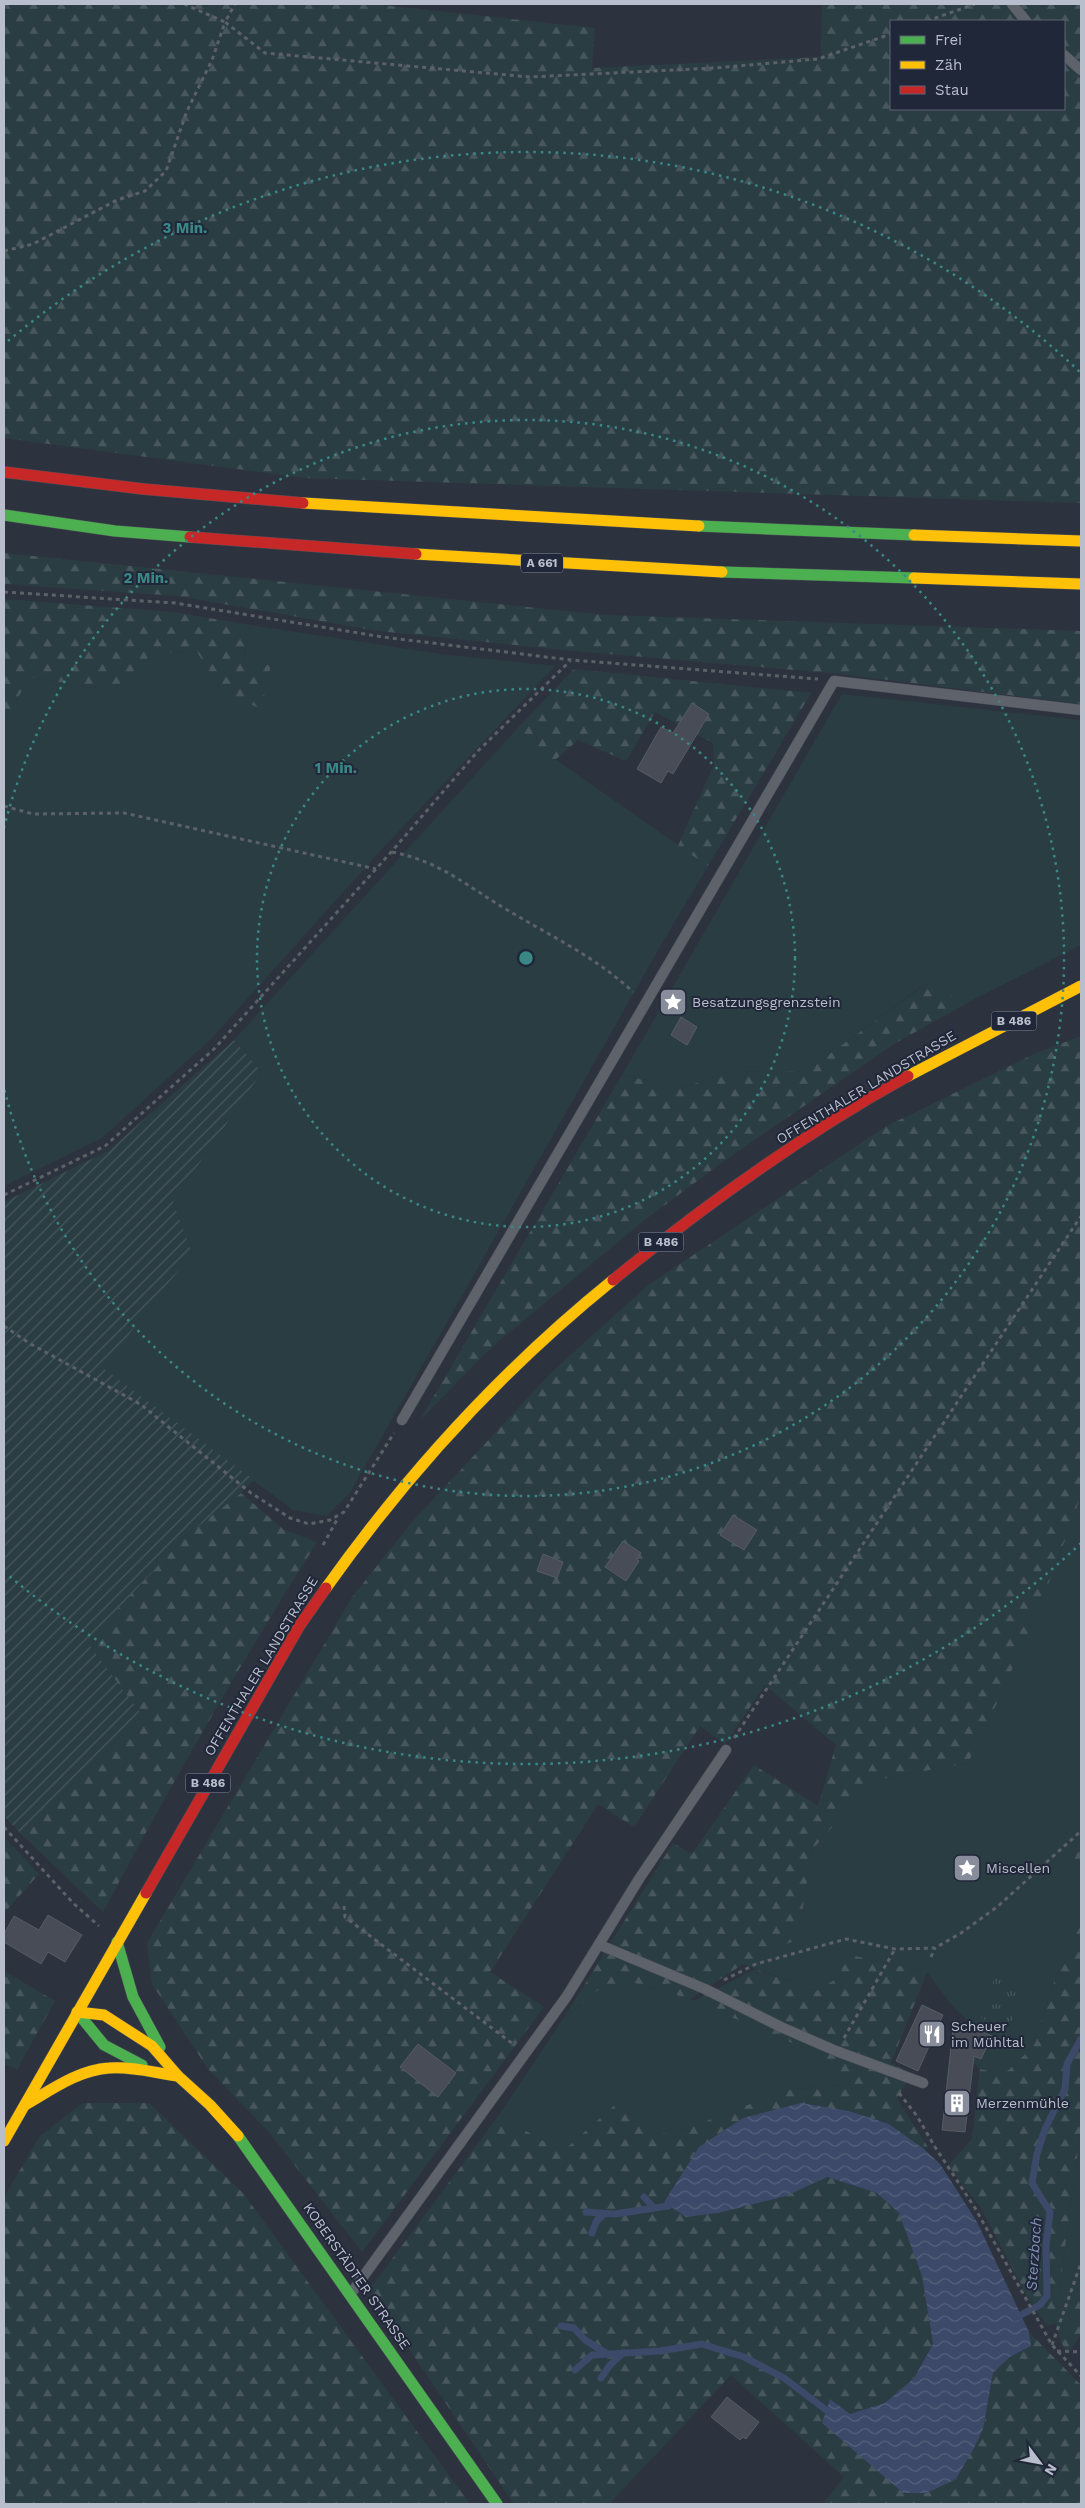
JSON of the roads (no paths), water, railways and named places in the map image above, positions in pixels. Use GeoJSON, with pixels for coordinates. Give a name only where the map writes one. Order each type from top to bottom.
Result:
{"type":"FeatureCollection","features":[{"type":"Feature","properties":{"kind":"main road"},"geometry":{"type":"LineString","coordinates":[[4,472],[269,501],[471,515],[902,535],[1081,541]]}},
{"type":"Feature","properties":{"kind":"main road","name":"A 661"},"geometry":{"type":"LineString","coordinates":[[4,515],[115,531],[498,561],[644,569],[1081,584]]}},
{"type":"Feature","properties":{"kind":"main road","name":"OFFENTHALER LANDSTRASSE"},"geometry":{"type":"LineString","coordinates":[[4,2141],[296,1631],[326,1585],[422,1465],[517,1365],[630,1265],[725,1193],[815,1132],[960,1048],[1081,986]]}},
{"type":"Feature","properties":{"kind":"main road","name":"OFFENTHALER LANDSTRASSE"},"geometry":{"type":"LineString","coordinates":[[1068,994],[1081,991]]}},
{"type":"Feature","properties":{"kind":"main road"},"geometry":{"type":"LineString","coordinates":[[117,1942],[122,1970],[131,1995],[178,2076]]}},
{"type":"Feature","properties":{"kind":"main road"},"geometry":{"type":"LineString","coordinates":[[77,2012],[93,2035],[113,2053],[178,2076]]}},
{"type":"Feature","properties":{"kind":"main road"},"geometry":{"type":"LineString","coordinates":[[77,2012],[104,2015],[152,2046],[178,2076]]}},
{"type":"Feature","properties":{"kind":"main road"},"geometry":{"type":"LineString","coordinates":[[25,2106],[64,2082],[109,2068],[178,2076]]}},
{"type":"Feature","properties":{"kind":"main road","name":"KOBERSTÄDTER STRASSE"},"geometry":{"type":"LineString","coordinates":[[178,2076],[210,2105],[248,2148],[497,2504]]}},
{"type":"Feature","properties":{"kind":"lane"},"geometry":{"type":"LineString","coordinates":[[1012,4],[1025,20]]}},
{"type":"Feature","properties":{"kind":"lane"},"geometry":{"type":"LineString","coordinates":[[1065,56],[1081,70]]}},
{"type":"Feature","properties":{"kind":"lane"},"geometry":{"type":"LineString","coordinates":[[402,1420],[834,681],[1081,710]]}},
{"type":"Feature","properties":{"kind":"lane"},"geometry":{"type":"LineString","coordinates":[[351,2293],[526,2054],[600,1945],[639,1880],[726,1750]]}},
{"type":"Feature","properties":{"kind":"lane"},"geometry":{"type":"LineString","coordinates":[[600,1945],[705,1989],[836,2052],[923,2083]]}},
{"type":"Feature","properties":{"kind":"water"},"geometry":{"type":"Polygon","coordinates":[[[801,2103],[849,2111],[889,2124],[924,2149],[940,2164],[977,2222],[1029,2332],[1031,2346],[1010,2357],[993,2373],[983,2429],[956,2479],[927,2493],[903,2493],[822,2423],[830,2399],[850,2414],[885,2403],[914,2378],[933,2344],[922,2276],[899,2213],[877,2193],[827,2177],[786,2196],[718,2213],[686,2217],[664,2202],[699,2147],[743,2118],[801,2103]]]}},
{"type":"Feature","properties":{"kind":"waterway","name":"Sterzbach"},"geometry":{"type":"LineString","coordinates":[[1015,2318],[1040,2305],[1047,2296],[1046,2246],[1050,2212],[1032,2183],[1037,2154],[1045,2129],[1065,2089],[1067,2064],[1081,2039]]}},
{"type":"Feature","properties":{"kind":"waterway"},"geometry":{"type":"LineString","coordinates":[[644,2197],[654,2208]]}},
{"type":"Feature","properties":{"kind":"waterway"},"geometry":{"type":"LineString","coordinates":[[586,2212],[615,2214],[668,2206],[675,2202]]}},
{"type":"Feature","properties":{"kind":"waterway"},"geometry":{"type":"LineString","coordinates":[[592,2233],[596,2222],[604,2214]]}},
{"type":"Feature","properties":{"kind":"waterway"},"geometry":{"type":"LineString","coordinates":[[561,2326],[574,2328],[585,2340],[606,2353]]}},
{"type":"Feature","properties":{"kind":"waterway"},"geometry":{"type":"LineString","coordinates":[[575,2370],[592,2355],[660,2351],[702,2344],[744,2357],[784,2378],[834,2416]]}},
{"type":"Feature","properties":{"kind":"waterway"},"geometry":{"type":"LineString","coordinates":[[601,2378],[610,2365],[623,2353]]}},
{"type":"Feature","properties":{"kind":"place","name":"Besatzungsgrenzstein"},"geometry":{"type":"Point","coordinates":[673,1002]}},
{"type":"Feature","properties":{"kind":"place","name":"Miscellen"},"geometry":{"type":"Point","coordinates":[967,1868]}},
{"type":"Feature","properties":{"kind":"place","name":"Scheuer im Mühltal"},"geometry":{"type":"Point","coordinates":[932,2034]}},
{"type":"Feature","properties":{"kind":"place","name":"Merzenmühle"},"geometry":{"type":"Point","coordinates":[957,2103]}}]}
